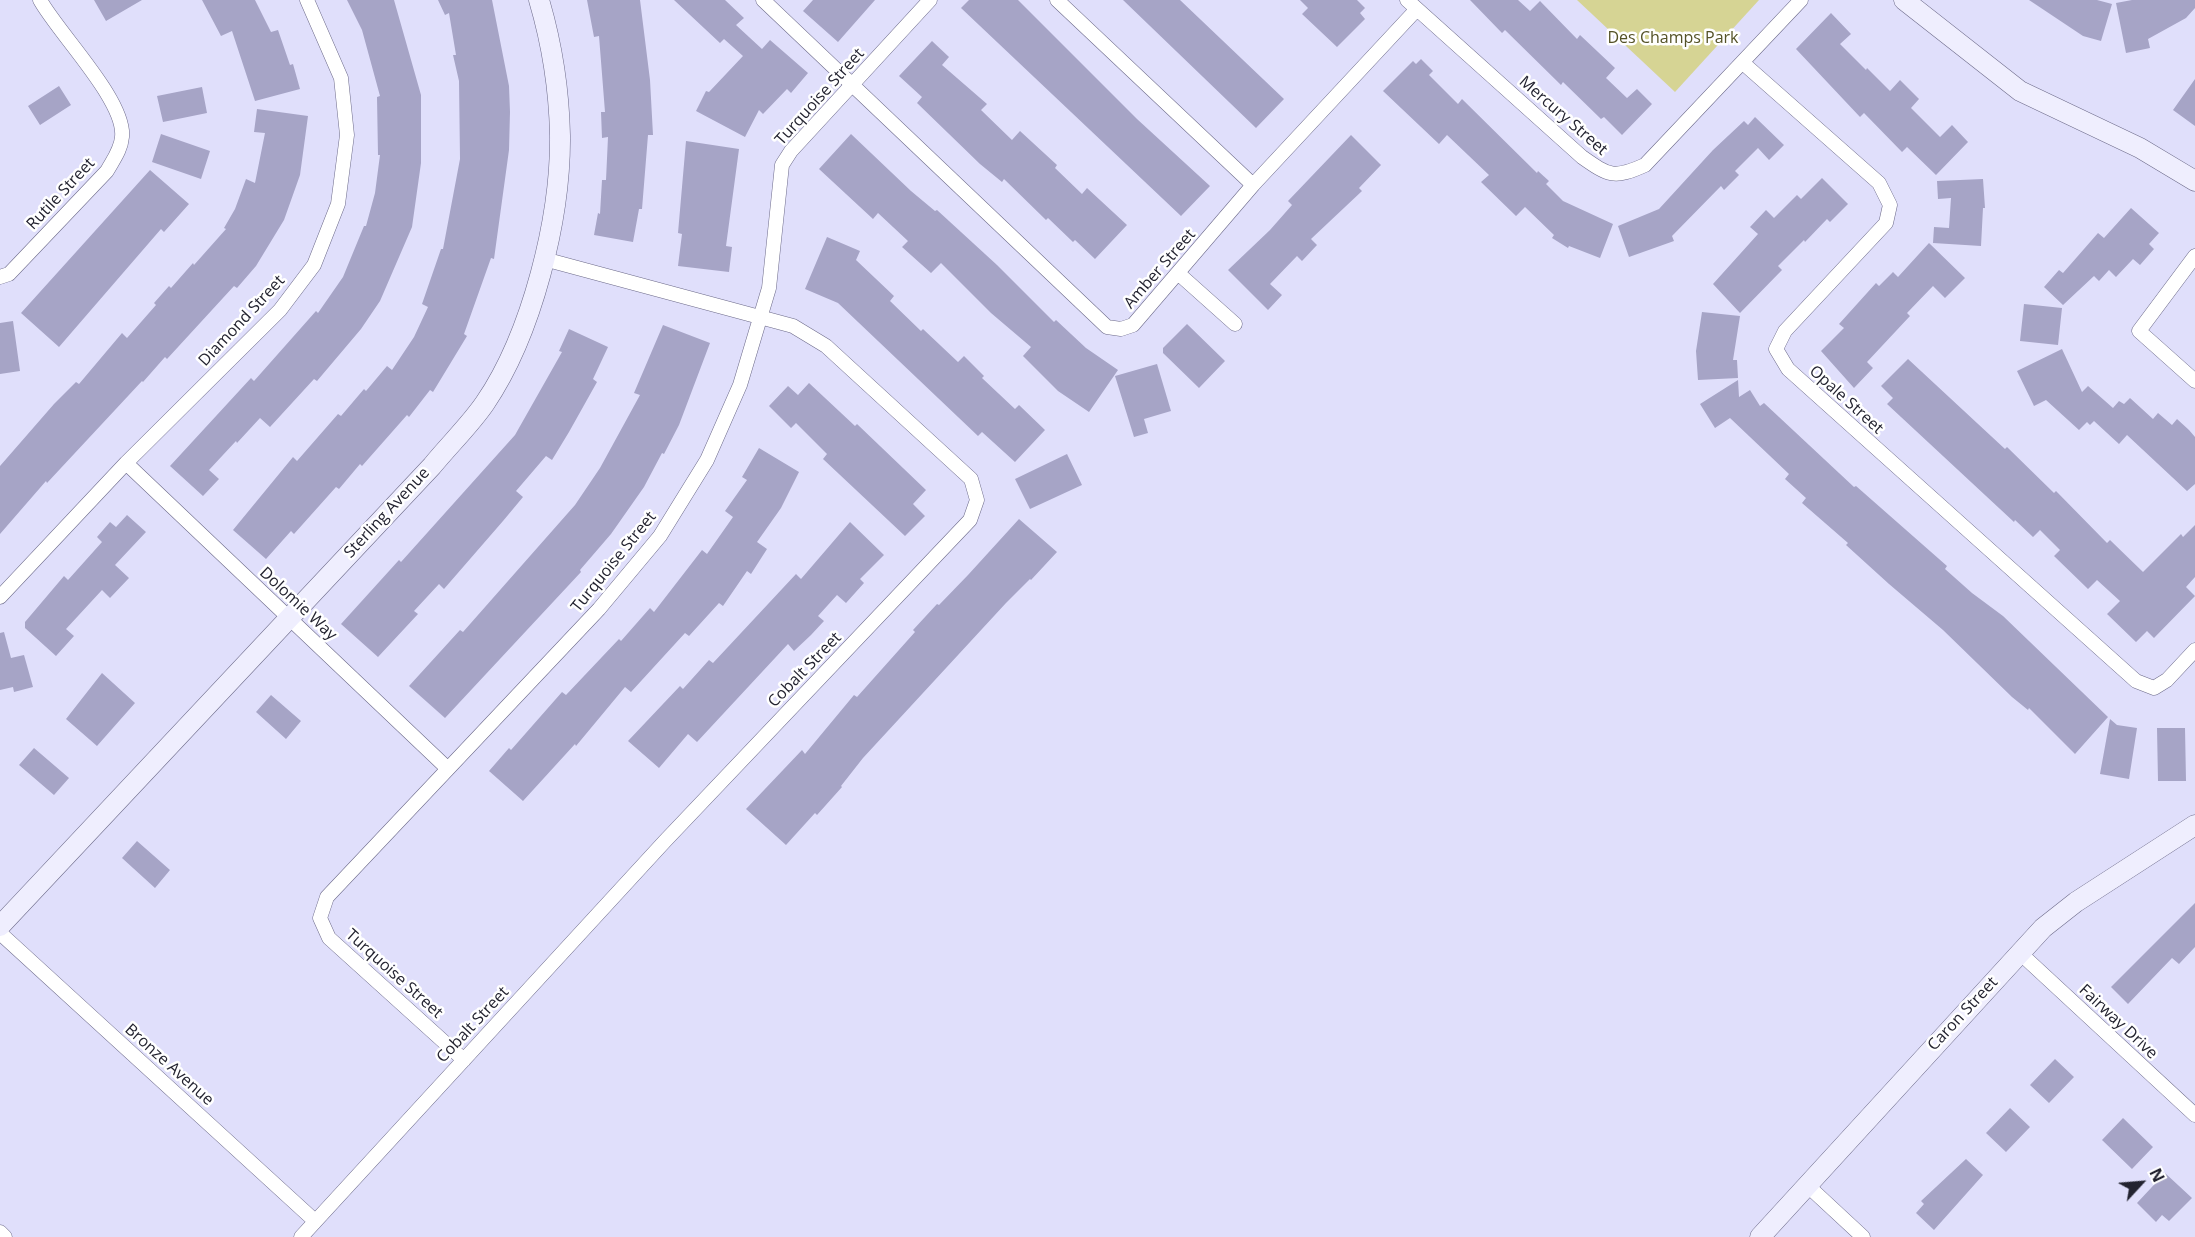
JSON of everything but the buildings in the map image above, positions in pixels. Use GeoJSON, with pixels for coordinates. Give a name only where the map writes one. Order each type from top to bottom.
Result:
{"type":"FeatureCollection","features":[{"type":"Feature","properties":{"kind":"street","name":"Rutile Street"},"geometry":{"type":"LineString","coordinates":[[0,277],[9,274],[107,171],[118,152],[123,136],[119,117],[109,97],[40,0]]}},
{"type":"Feature","properties":{"kind":"street","name":"Diamond Street"},"geometry":{"type":"LineString","coordinates":[[0,597],[126,463],[280,310],[314,265],[338,204],[347,135],[341,78],[307,0]]}},
{"type":"Feature","properties":{"kind":"street","name":"Sterling Avenue"},"geometry":{"type":"LineString","coordinates":[[0,926],[432,466],[485,403],[520,339],[544,259],[554,202],[560,135],[552,47],[540,0]]}},
{"type":"Feature","properties":{"kind":"street","name":"Amber Street"},"geometry":{"type":"LineString","coordinates":[[763,0],[1107,327],[1121,329],[1133,325],[1179,274],[1253,185],[1412,4]]}},
{"type":"Feature","properties":{"kind":"street","name":"Turquoise Street"},"geometry":{"type":"LineString","coordinates":[[464,1060],[329,938],[320,918],[327,897],[599,609],[660,536],[707,460],[740,385],[769,288],[782,165],[791,151],[930,0]]}},
{"type":"Feature","properties":{"kind":"street"},"geometry":{"type":"LineString","coordinates":[[1057,0],[1253,185]]}},
{"type":"Feature","properties":{"kind":"street","name":"Mercury Street"},"geometry":{"type":"LineString","coordinates":[[1412,4],[1582,157],[1606,174],[1624,175],[1645,165],[1801,0]]}},
{"type":"Feature","properties":{"kind":"street"},"geometry":{"type":"LineString","coordinates":[[1904,0],[2020,92],[2140,148],[2195,182]]}},
{"type":"Feature","properties":{"kind":"street","name":"Opale Street"},"geometry":{"type":"LineString","coordinates":[[1743,63],[1879,183],[1890,205],[1886,223],[1785,331],[1776,349],[1788,369],[2136,681],[2154,687],[2167,680],[2195,650]]}},
{"type":"Feature","properties":{"kind":"street"},"geometry":{"type":"LineString","coordinates":[[2195,256],[2139,331],[2195,381]]}},
{"type":"Feature","properties":{"kind":"street","name":"Cobalt Street"},"geometry":{"type":"LineString","coordinates":[[301,1237],[664,841],[970,520],[977,500],[971,479],[826,346],[793,326],[544,259]]}},
{"type":"Feature","properties":{"kind":"street"},"geometry":{"type":"LineString","coordinates":[[1179,274],[1235,324]]}},
{"type":"Feature","properties":{"kind":"street","name":"Dolomie Way"},"geometry":{"type":"LineString","coordinates":[[126,463],[447,768]]}},
{"type":"Feature","properties":{"kind":"street","name":"Caron Street"},"geometry":{"type":"LineString","coordinates":[[1760,1237],[2043,928],[2076,902],[2195,825]]}},
{"type":"Feature","properties":{"kind":"street","name":"Bronze Avenue"},"geometry":{"type":"LineString","coordinates":[[0,933],[315,1221]]}},
{"type":"Feature","properties":{"kind":"street","name":"Fairway Drive"},"geometry":{"type":"LineString","coordinates":[[2020,953],[2195,1115]]}},
{"type":"Feature","properties":{"kind":"street"},"geometry":{"type":"LineString","coordinates":[[1807,1185],[1863,1237]]}},
{"type":"Feature","properties":{"kind":"street"},"geometry":{"type":"LineString","coordinates":[[0,1232],[5,1237]]}},
{"type":"Feature","properties":{"kind":"green space","name":"Des Champs Park"},"geometry":{"type":"Polygon","coordinates":[[[1577,0],[1759,0],[1675,92],[1577,0]]]}}]}
